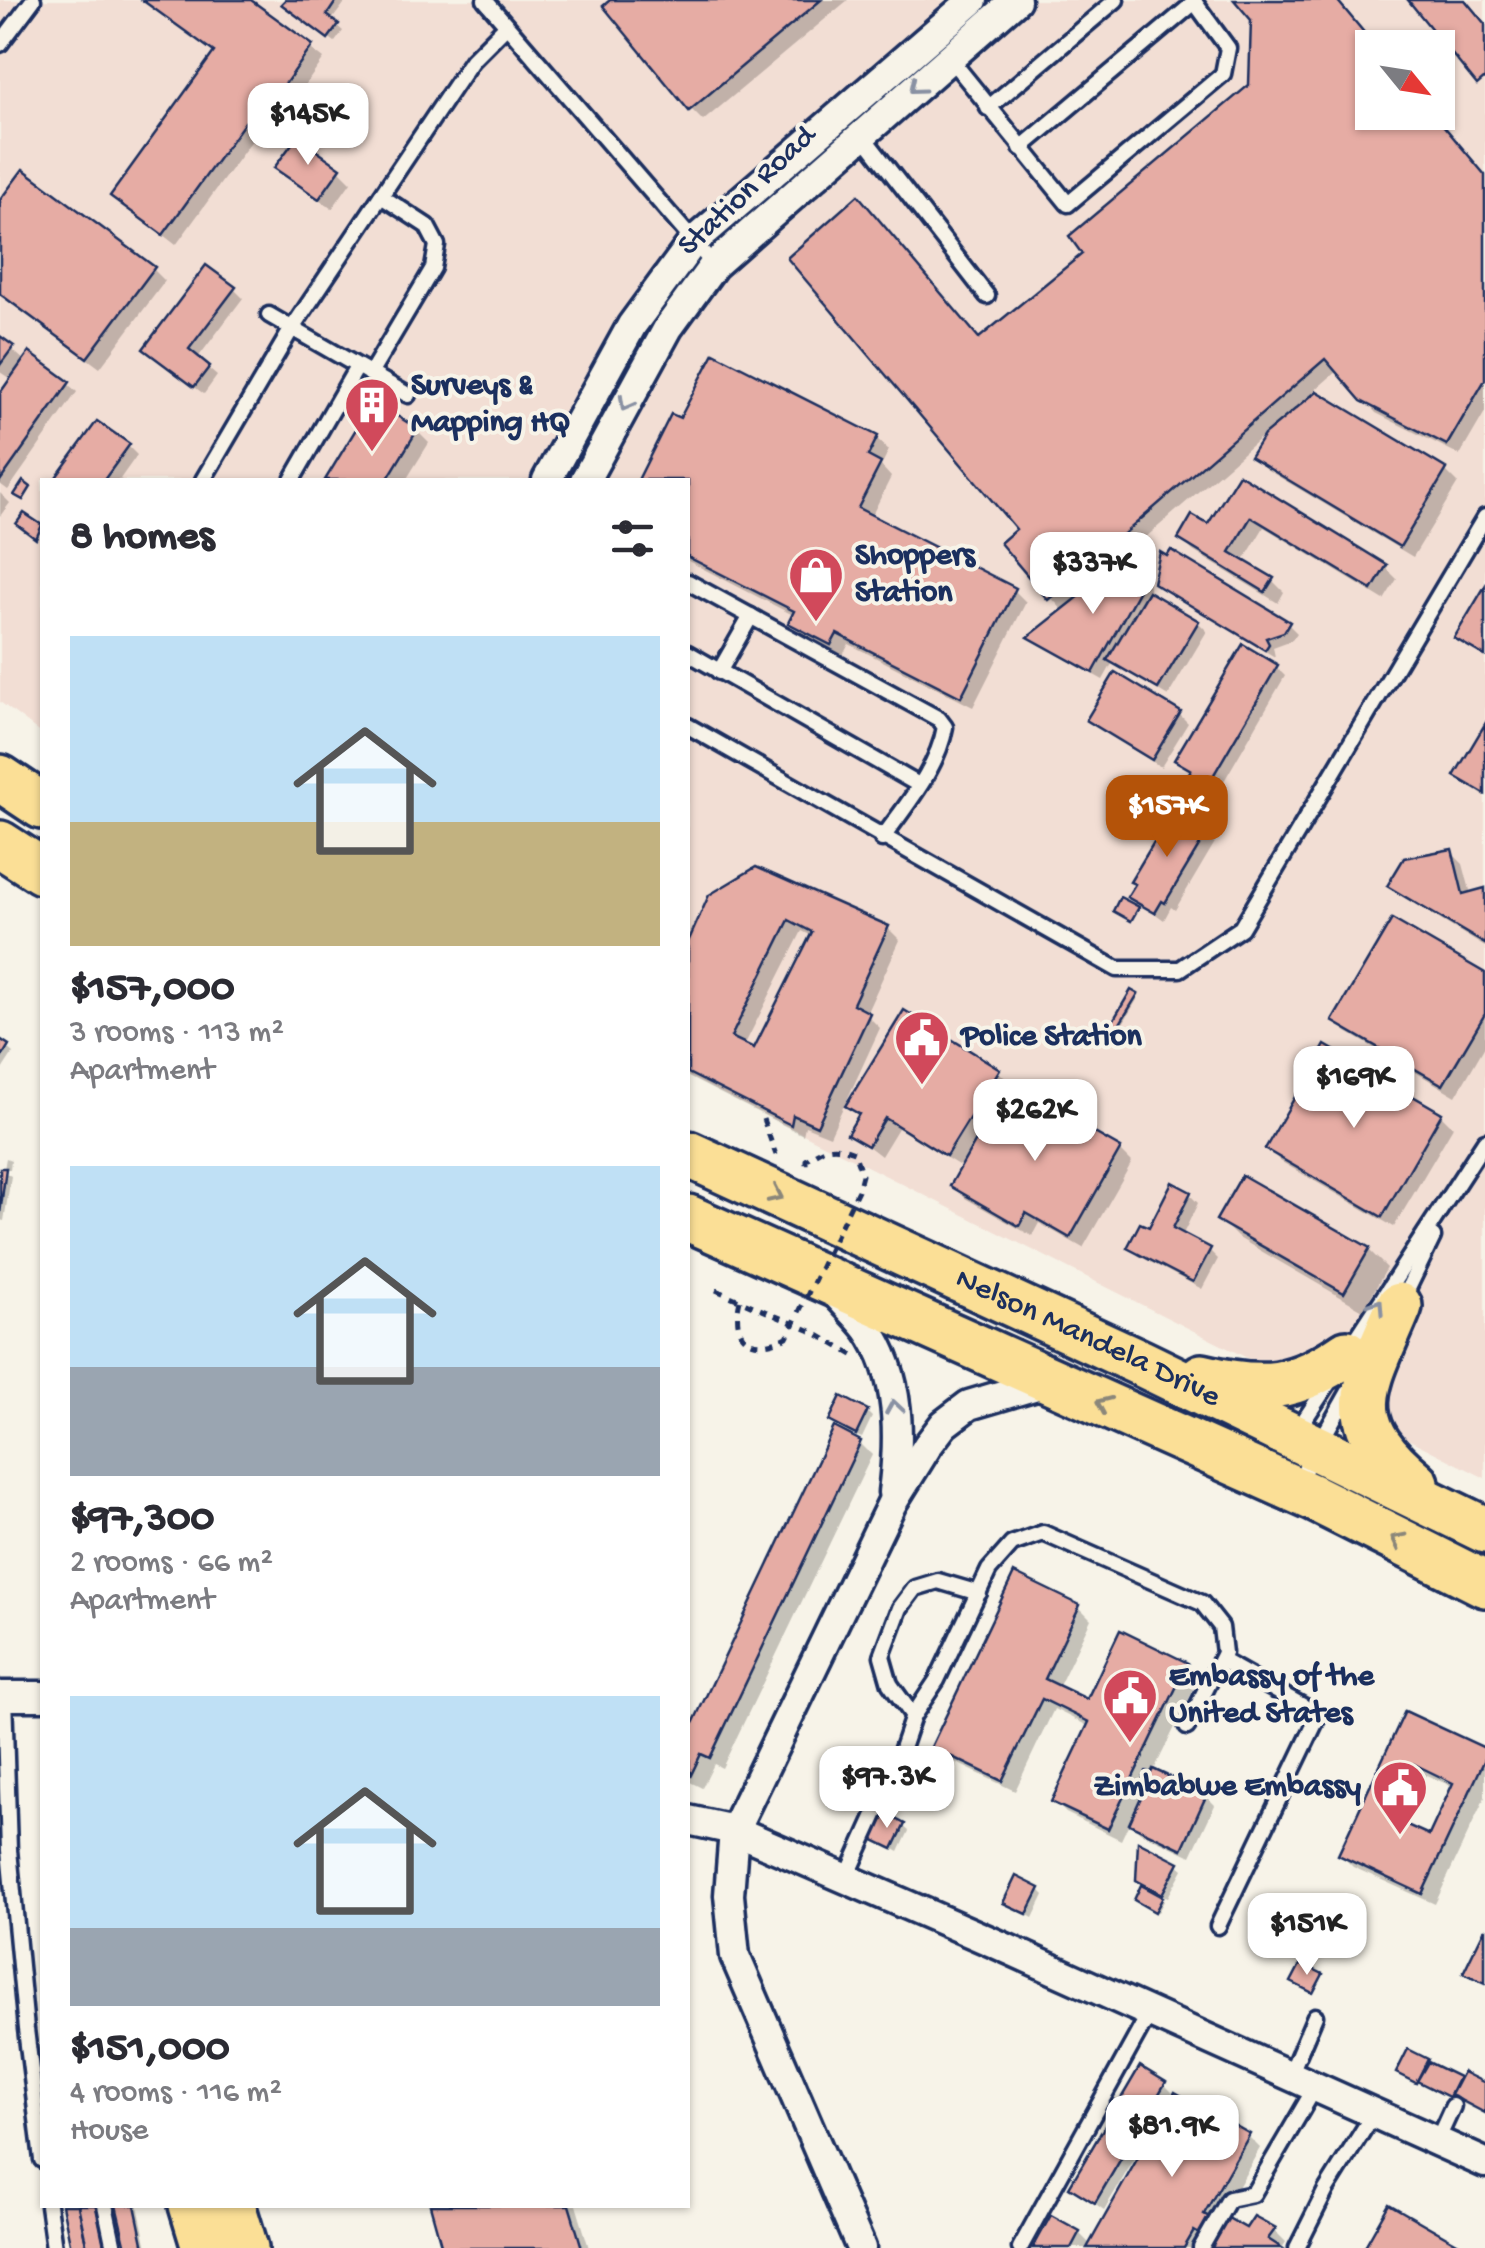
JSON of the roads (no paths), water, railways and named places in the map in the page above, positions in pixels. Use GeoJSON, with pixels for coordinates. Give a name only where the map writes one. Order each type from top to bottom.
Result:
{"type":"FeatureCollection","features":[{"type":"Feature","properties":{"kind":"main road"},"geometry":{"type":"LineString","coordinates":[[0,778],[40,805]]}},
{"type":"Feature","properties":{"kind":"main road"},"geometry":{"type":"LineString","coordinates":[[0,844],[40,870]]}},
{"type":"Feature","properties":{"kind":"main road","name":"Nelson Mandela Drive"},"geometry":{"type":"LineString","coordinates":[[690,1155],[1141,1363],[1485,1584]]}},
{"type":"Feature","properties":{"kind":"main road","name":"Nelson Mandela Drive"},"geometry":{"type":"LineString","coordinates":[[690,1219],[1052,1381],[1477,1526]]}},
{"type":"Feature","properties":{"kind":"main road"},"geometry":{"type":"LineString","coordinates":[[1399,1306],[1366,1386],[1364,1416],[1386,1456],[1477,1526]]}},
{"type":"Feature","properties":{"kind":"main road"},"geometry":{"type":"LineString","coordinates":[[1141,1363],[1242,1386],[1263,1386],[1317,1374],[1348,1353]]}},
{"type":"Feature","properties":{"kind":"main road"},"geometry":{"type":"LineString","coordinates":[[193,2208],[205,2248]]}},
{"type":"Feature","properties":{"kind":"main road"},"geometry":{"type":"LineString","coordinates":[[233,2208],[245,2248]]}},
{"type":"Feature","properties":{"kind":"street","name":"Station Road"},"geometry":{"type":"LineString","coordinates":[[586,478],[668,328],[714,265],[931,36],[973,0]]}},
{"type":"Feature","properties":{"kind":"street","name":"Station Road"},"geometry":{"type":"LineString","coordinates":[[548,478],[632,326],[693,242],[850,125],[949,59],[1016,0]]}},
{"type":"Feature","properties":{"kind":"street"},"geometry":{"type":"LineString","coordinates":[[820,1275],[869,1332],[890,1377],[899,1444],[892,1504]]}},
{"type":"Feature","properties":{"kind":"street"},"geometry":{"type":"LineString","coordinates":[[861,2248],[735,1956],[729,1894],[734,1830],[892,1504],[928,1445],[956,1413],[969,1405],[1052,1381]]}},
{"type":"Feature","properties":{"kind":"street"},"geometry":{"type":"LineString","coordinates":[[2,1696],[40,1696]]}},
{"type":"Feature","properties":{"kind":"street"},"geometry":{"type":"LineString","coordinates":[[690,1820],[734,1830],[846,1878],[1485,2163]]}},
{"type":"Feature","properties":{"kind":"lane"},"geometry":{"type":"LineString","coordinates":[[0,44],[33,0]]}},
{"type":"Feature","properties":{"kind":"lane"},"geometry":{"type":"LineString","coordinates":[[485,0],[714,265]]}},
{"type":"Feature","properties":{"kind":"lane"},"geometry":{"type":"LineString","coordinates":[[988,108],[1116,0]]}},
{"type":"Feature","properties":{"kind":"lane"},"geometry":{"type":"LineString","coordinates":[[931,36],[988,108],[1068,204],[1224,74],[1228,48],[1194,1],[1022,148]]}},
{"type":"Feature","properties":{"kind":"lane"},"geometry":{"type":"LineString","coordinates":[[205,478],[291,330],[472,60],[506,26]]}},
{"type":"Feature","properties":{"kind":"lane"},"geometry":{"type":"LineString","coordinates":[[850,125],[987,296]]}},
{"type":"Feature","properties":{"kind":"lane"},"geometry":{"type":"LineString","coordinates":[[293,478],[433,268],[438,245],[427,226],[381,196]]}},
{"type":"Feature","properties":{"kind":"lane"},"geometry":{"type":"LineString","coordinates":[[269,315],[408,395]]}},
{"type":"Feature","properties":{"kind":"lane"},"geometry":{"type":"LineString","coordinates":[[690,727],[1117,969],[1180,968],[1241,928],[1485,517]]}},
{"type":"Feature","properties":{"kind":"lane"},"geometry":{"type":"LineString","coordinates":[[690,583],[939,718],[945,727],[943,740],[919,785],[882,839]]}},
{"type":"Feature","properties":{"kind":"lane"},"geometry":{"type":"LineString","coordinates":[[719,672],[752,616]]}},
{"type":"Feature","properties":{"kind":"lane"},"geometry":{"type":"LineString","coordinates":[[690,654],[919,785]]}},
{"type":"Feature","properties":{"kind":"lane"},"geometry":{"type":"LineString","coordinates":[[1290,1461],[1348,1353],[1485,1141]]}},
{"type":"Feature","properties":{"kind":"lane"},"geometry":{"type":"LineString","coordinates":[[1290,1461],[1399,1306],[1458,1187]]}},
{"type":"Feature","properties":{"kind":"lane"},"geometry":{"type":"LineString","coordinates":[[846,1878],[893,1775],[913,1716],[937,1680],[989,1570],[1012,1544],[1043,1532],[1202,1603],[1221,1627],[1224,1652],[1187,1728]]}},
{"type":"Feature","properties":{"kind":"lane"},"geometry":{"type":"LineString","coordinates":[[913,1716],[890,1684],[882,1656],[900,1608],[915,1588],[938,1581],[979,1593]]}},
{"type":"Feature","properties":{"kind":"lane"},"geometry":{"type":"LineString","coordinates":[[1218,1926],[1319,1715],[1221,1660]]}},
{"type":"Feature","properties":{"kind":"lane"},"geometry":{"type":"LineString","coordinates":[[2,1696],[9,1850],[40,2143]]}},
{"type":"Feature","properties":{"kind":"lane"},"geometry":{"type":"LineString","coordinates":[[1020,2248],[1150,2012]]}},
{"type":"Feature","properties":{"kind":"lane"},"geometry":{"type":"LineString","coordinates":[[1202,2248],[1228,2199],[1253,2194],[1303,2080],[1316,2016]]}},
{"type":"Feature","properties":{"kind":"lane"},"geometry":{"type":"LineString","coordinates":[[28,2044],[40,2050]]}},
{"type":"Feature","properties":{"kind":"lane"},"geometry":{"type":"LineString","coordinates":[[1437,2141],[1454,2106]]}},
{"type":"Feature","properties":{"kind":"lane"},"geometry":{"type":"LineString","coordinates":[[1297,2248],[1326,2190],[1374,2113]]}},
{"type":"Feature","properties":{"kind":"lane"},"geometry":{"type":"LineString","coordinates":[[48,2208],[54,2248]]}},
{"type":"Feature","properties":{"kind":"lane"},"geometry":{"type":"LineString","coordinates":[[106,2208],[114,2248]]}},
{"type":"Feature","properties":{"kind":"place","name":"Surveys & Mapping HQ"},"geometry":{"type":"Point","coordinates":[372,454]}},
{"type":"Feature","properties":{"kind":"place","name":"Shoppers Station"},"geometry":{"type":"Point","coordinates":[816,624]}},
{"type":"Feature","properties":{"kind":"place","name":"Police Station"},"geometry":{"type":"Point","coordinates":[922,1087]}},
{"type":"Feature","properties":{"kind":"place","name":"Embassy of the United States"},"geometry":{"type":"Point","coordinates":[1130,1745]}},
{"type":"Feature","properties":{"kind":"place","name":"Zimbabwe Embassy"},"geometry":{"type":"Point","coordinates":[1400,1837]}}]}
